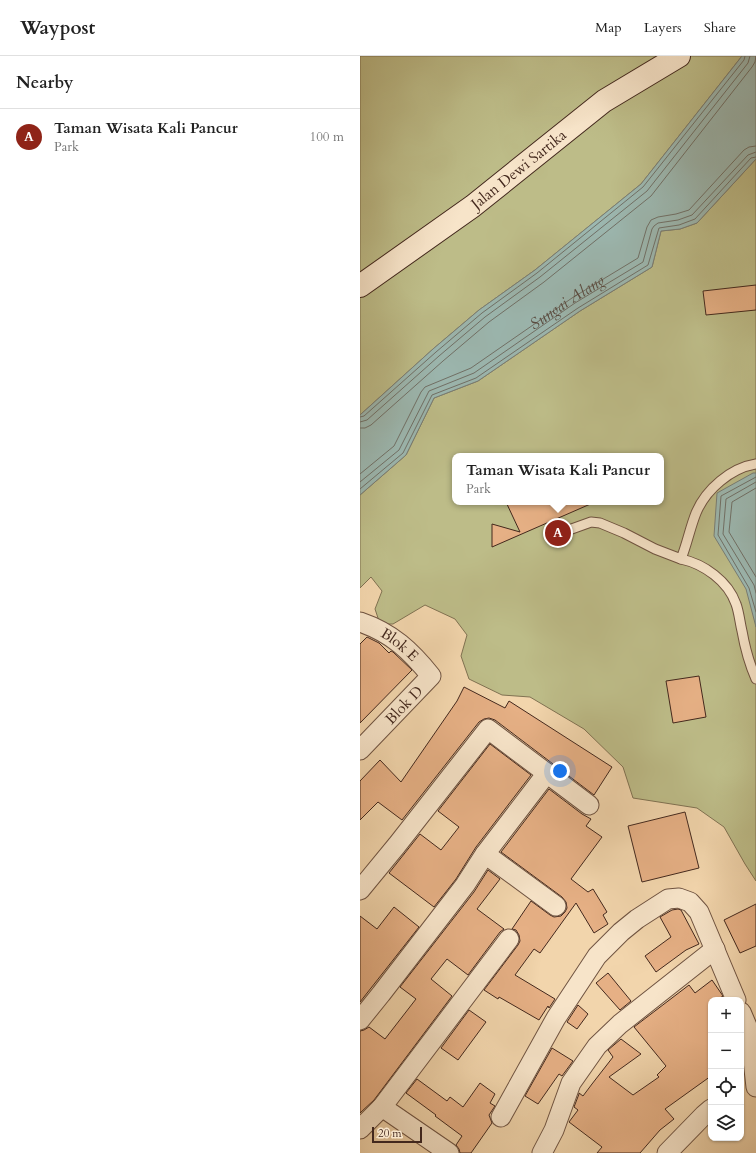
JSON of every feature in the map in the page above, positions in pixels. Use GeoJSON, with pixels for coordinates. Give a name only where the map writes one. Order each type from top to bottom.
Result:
{"type":"FeatureCollection","features":[{"type":"Feature","properties":{"kind":"street","name":"Jalan Dewi Sartika"},"geometry":{"type":"LineString","coordinates":[[360,286],[473,206],[604,101],[679,56]]}},
{"type":"Feature","properties":{"kind":"street","name":"Blok E"},"geometry":{"type":"LineString","coordinates":[[360,622],[392,638],[415,656],[431,676]]}},
{"type":"Feature","properties":{"kind":"street","name":"Blok D"},"geometry":{"type":"LineString","coordinates":[[360,750],[431,676]]}},
{"type":"Feature","properties":{"kind":"street"},"geometry":{"type":"LineString","coordinates":[[360,890],[488,729],[589,805]]}},
{"type":"Feature","properties":{"kind":"street"},"geometry":{"type":"LineString","coordinates":[[360,1020],[382,994],[465,885],[485,854],[547,773]]}},
{"type":"Feature","properties":{"kind":"street"},"geometry":{"type":"LineString","coordinates":[[485,854],[556,906]]}},
{"type":"Feature","properties":{"kind":"street"},"geometry":{"type":"LineString","coordinates":[[501,1117],[556,1018],[597,956],[621,932],[668,900],[679,898],[690,902],[698,912],[735,997]]}},
{"type":"Feature","properties":{"kind":"street"},"geometry":{"type":"LineString","coordinates":[[360,1129],[382,1107],[508,938]]}},
{"type":"Feature","properties":{"kind":"street"},"geometry":{"type":"LineString","coordinates":[[542,1153],[554,1130],[571,1083],[597,1046],[620,1024],[715,949]]}},
{"type":"Feature","properties":{"kind":"street"},"geometry":{"type":"LineString","coordinates":[[744,1019],[750,1033],[751,1088]]}},
{"type":"Feature","properties":{"kind":"street"},"geometry":{"type":"LineString","coordinates":[[382,1107],[449,1153]]}},
{"type":"Feature","properties":{"kind":"street"},"geometry":{"type":"LineString","coordinates":[[667,1153],[708,1112]]}},
{"type":"Feature","properties":{"kind":"lane"},"geometry":{"type":"LineString","coordinates":[[681,559],[696,512],[708,494],[720,482],[738,470],[756,464]]}},
{"type":"Feature","properties":{"kind":"lane"},"geometry":{"type":"LineString","coordinates":[[566,531],[591,522],[600,523],[624,532],[655,549],[689,561],[713,573],[728,588],[736,604],[749,662],[756,679]]}},
{"type":"Feature","properties":{"kind":"shaded area"},"geometry":{"type":"Polygon","coordinates":[[[360,56],[742,56],[641,184],[535,270],[479,310],[360,415],[360,56]]]}},
{"type":"Feature","properties":{"kind":"shaded area"},"geometry":{"type":"Polygon","coordinates":[[[756,159],[756,881],[724,827],[697,808],[633,798],[623,767],[584,729],[530,697],[502,695],[469,679],[461,656],[467,635],[455,619],[425,605],[393,624],[380,624],[375,609],[382,591],[371,577],[360,588],[360,495],[406,455],[434,398],[478,381],[580,311],[652,267],[661,231],[680,229],[697,223],[756,159]]]}},
{"type":"Feature","properties":{"kind":"water","name":"Sungai Alang"},"geometry":{"type":"Polygon","coordinates":[[[742,56],[756,56],[756,159],[697,223],[680,229],[661,231],[652,267],[580,311],[478,381],[434,398],[406,455],[360,495],[360,415],[479,310],[535,270],[641,184],[742,56]]]}},
{"type":"Feature","properties":{"kind":"water"},"geometry":{"type":"Polygon","coordinates":[[[753,473],[756,473],[756,627],[746,589],[714,536],[717,493],[753,473]]]}},
{"type":"Feature","properties":{"kind":"building"},"geometry":{"type":"Polygon","coordinates":[[[756,285],[756,310],[706,315],[703,291],[756,285]]]}},
{"type":"Feature","properties":{"kind":"building"},"geometry":{"type":"Polygon","coordinates":[[[507,505],[588,505],[492,547],[492,524],[520,532],[507,505]]]}},
{"type":"Feature","properties":{"kind":"building"},"geometry":{"type":"Polygon","coordinates":[[[367,637],[379,643],[389,653],[391,651],[393,652],[412,670],[360,723],[360,644],[367,637]]]}},
{"type":"Feature","properties":{"kind":"building"},"geometry":{"type":"Polygon","coordinates":[[[699,676],[706,717],[673,723],[666,681],[699,676]]]}},
{"type":"Feature","properties":{"kind":"building"},"geometry":{"type":"Polygon","coordinates":[[[464,687],[505,708],[509,701],[612,767],[594,795],[495,720],[489,718],[479,722],[402,820],[378,802],[360,820],[360,781],[380,760],[401,782],[457,701],[464,687]]]}},
{"type":"Feature","properties":{"kind":"building"},"geometry":{"type":"Polygon","coordinates":[[[490,744],[531,775],[476,847],[456,879],[434,907],[389,873],[420,834],[441,850],[459,827],[438,811],[490,744]]]}},
{"type":"Feature","properties":{"kind":"building"},"geometry":{"type":"Polygon","coordinates":[[[549,789],[591,819],[586,826],[602,837],[571,879],[588,892],[593,889],[607,912],[603,915],[608,924],[594,933],[576,903],[540,953],[534,949],[515,975],[555,999],[549,1008],[548,1006],[539,1020],[484,990],[518,945],[520,941],[519,935],[516,930],[512,929],[531,901],[554,917],[561,916],[567,908],[566,902],[562,897],[501,852],[549,789]]]}},
{"type":"Feature","properties":{"kind":"building"},"geometry":{"type":"Polygon","coordinates":[[[685,812],[699,868],[642,882],[628,826],[685,812]]]}},
{"type":"Feature","properties":{"kind":"building"},"geometry":{"type":"Polygon","coordinates":[[[488,870],[500,879],[477,909],[504,929],[500,932],[468,975],[447,959],[431,979],[452,996],[374,1100],[360,1113],[360,1031],[369,1027],[385,1039],[416,999],[400,987],[474,892],[488,870]]]}},
{"type":"Feature","properties":{"kind":"building"},"geometry":{"type":"Polygon","coordinates":[[[756,904],[756,946],[740,953],[724,920],[756,904]]]}},
{"type":"Feature","properties":{"kind":"building"},"geometry":{"type":"Polygon","coordinates":[[[394,907],[419,927],[360,1002],[360,916],[377,929],[394,907]]]}},
{"type":"Feature","properties":{"kind":"building"},"geometry":{"type":"Polygon","coordinates":[[[672,910],[681,910],[699,944],[686,950],[656,972],[645,956],[671,937],[660,917],[672,910]]]}},
{"type":"Feature","properties":{"kind":"building"},"geometry":{"type":"Polygon","coordinates":[[[608,973],[631,1001],[620,1010],[596,983],[608,973]]]}},
{"type":"Feature","properties":{"kind":"building"},"geometry":{"type":"Polygon","coordinates":[[[712,980],[723,996],[708,997],[708,1078],[665,1109],[674,1119],[660,1130],[640,1153],[597,1153],[602,1147],[569,1122],[578,1110],[574,1107],[579,1093],[583,1096],[613,1057],[608,1050],[621,1039],[641,1054],[609,1077],[633,1095],[659,1077],[657,1075],[666,1066],[634,1027],[689,985],[695,993],[712,980]]]}},
{"type":"Feature","properties":{"kind":"building"},"geometry":{"type":"Polygon","coordinates":[[[578,1005],[588,1014],[577,1029],[567,1022],[578,1005]]]}},
{"type":"Feature","properties":{"kind":"building"},"geometry":{"type":"Polygon","coordinates":[[[469,1010],[486,1022],[458,1060],[441,1048],[469,1010]]]}},
{"type":"Feature","properties":{"kind":"building"},"geometry":{"type":"Polygon","coordinates":[[[552,1048],[573,1061],[562,1076],[559,1074],[538,1104],[525,1096],[552,1048]]]}},
{"type":"Feature","properties":{"kind":"building"},"geometry":{"type":"Polygon","coordinates":[[[417,1079],[447,1101],[450,1097],[463,1107],[480,1083],[495,1094],[490,1103],[495,1106],[489,1115],[492,1123],[471,1153],[460,1153],[456,1145],[462,1136],[406,1093],[417,1079]]]}},
{"type":"Feature","properties":{"kind":"place","name":"Taman Wisata Kali Pancur"},"geometry":{"type":"Point","coordinates":[558,533]}}]}
